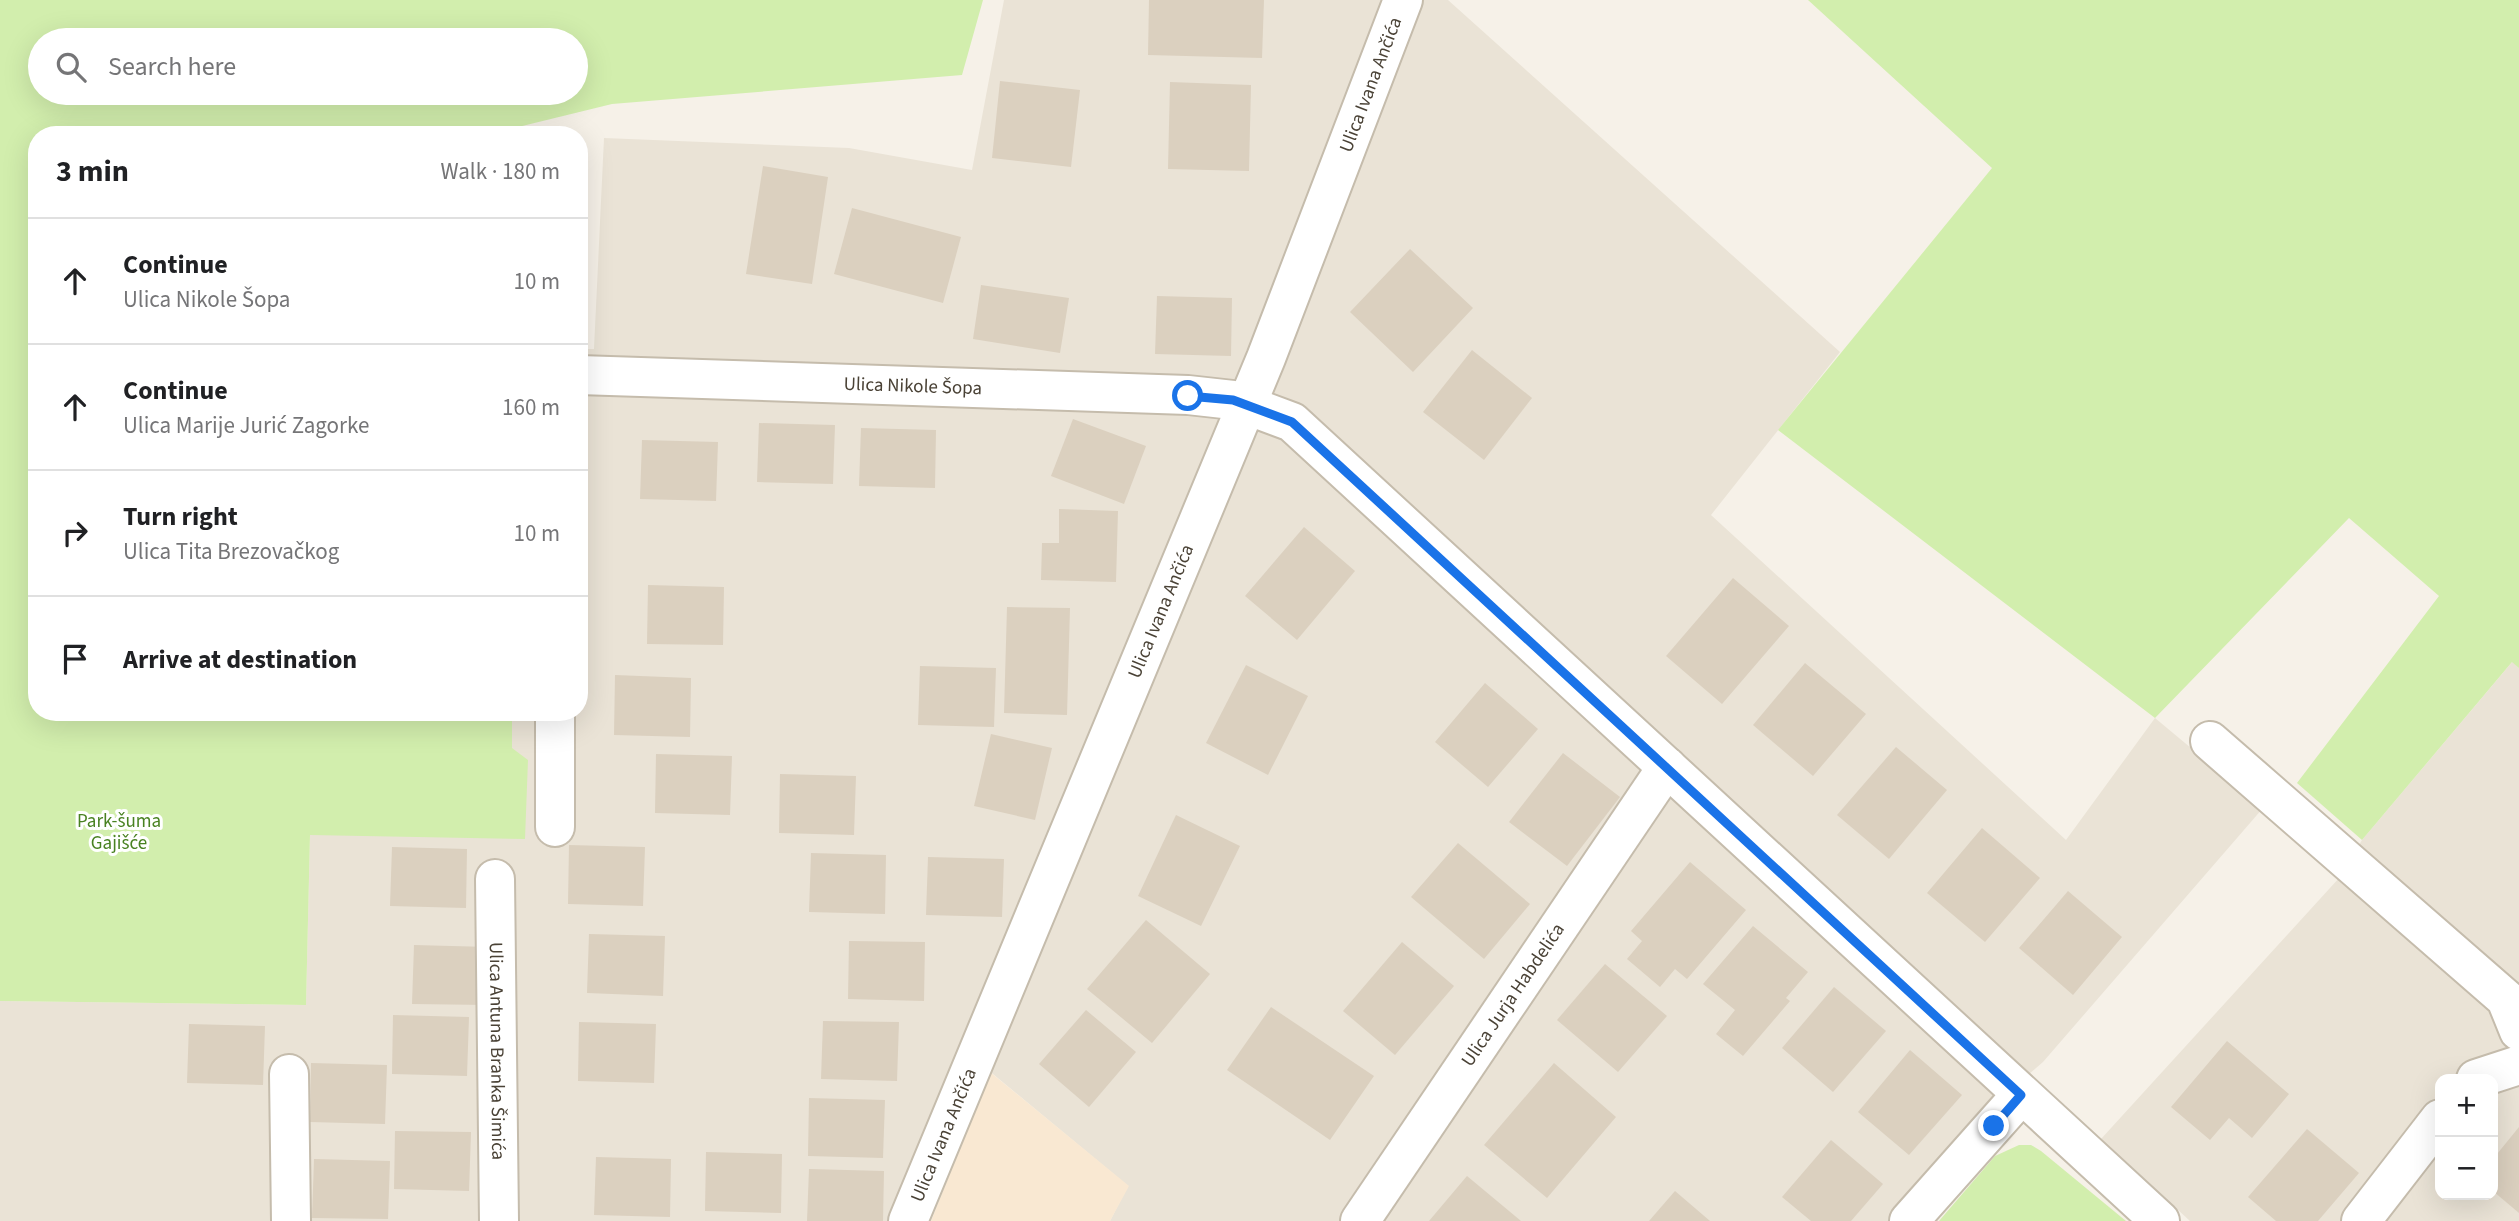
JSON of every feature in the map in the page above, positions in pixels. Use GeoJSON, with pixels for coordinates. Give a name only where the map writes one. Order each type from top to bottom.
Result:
{"type":"FeatureCollection","features":[{"type":"Feature","properties":{"kind":"street","name":"Ulica Ivana Ančića"},"geometry":{"type":"LineString","coordinates":[[908,1221],[1247,404],[1403,0]]}},
{"type":"Feature","properties":{"kind":"street","name":"Ulica Nikole Šopa"},"geometry":{"type":"LineString","coordinates":[[588,375],[1188,396],[1247,404],[1292,422],[2160,1221]]}},
{"type":"Feature","properties":{"kind":"street"},"geometry":{"type":"LineString","coordinates":[[555,721],[555,827]]}},
{"type":"Feature","properties":{"kind":"street"},"geometry":{"type":"LineString","coordinates":[[2210,741],[2506,999],[2519,1031]]}},
{"type":"Feature","properties":{"kind":"street","name":"Ulica Jurja Habdelića"},"geometry":{"type":"LineString","coordinates":[[1360,1221],[1667,767]]}},
{"type":"Feature","properties":{"kind":"street","name":"Ulica Antuna Branka Šimića"},"geometry":{"type":"LineString","coordinates":[[495,879],[499,1221]]}},
{"type":"Feature","properties":{"kind":"street"},"geometry":{"type":"LineString","coordinates":[[2491,1074],[2519,1065]]}},
{"type":"Feature","properties":{"kind":"street"},"geometry":{"type":"LineString","coordinates":[[289,1074],[291,1221]]}},
{"type":"Feature","properties":{"kind":"street"},"geometry":{"type":"LineString","coordinates":[[1909,1221],[2021,1095]]}},
{"type":"Feature","properties":{"kind":"street"},"geometry":{"type":"LineString","coordinates":[[2361,1221],[2435,1125]]}},
{"type":"Feature","properties":{"kind":"shaded area"},"geometry":{"type":"Polygon","coordinates":[[[1004,0],[1448,0],[1840,352],[1711,515],[2066,840],[2155,718],[2263,808],[2043,1062],[1975,1120],[1888,1221],[1110,1221],[1128,1186],[964,1050],[892,1221],[0,1221],[0,1001],[306,1005],[310,835],[512,748],[512,721],[588,721],[588,349],[594,349],[604,138],[849,148],[972,170],[1004,0]]]}},
{"type":"Feature","properties":{"kind":"shaded area"},"geometry":{"type":"Polygon","coordinates":[[[2513,661],[2519,668],[2519,1221],[2190,1221],[2101,1139],[2340,877],[2362,840],[2513,661]]]}},
{"type":"Feature","properties":{"kind":"shaded area"},"geometry":{"type":"Polygon","coordinates":[[[990,1072],[1129,1186],[1110,1221],[931,1221],[990,1072]]]}},
{"type":"Feature","properties":{"kind":"green space","name":"Park-šuma Gajišće"},"geometry":{"type":"Polygon","coordinates":[[[0,0],[983,0],[962,75],[612,104],[523,126],[28,126],[28,721],[512,721],[512,748],[528,760],[525,839],[310,835],[306,1005],[0,1001],[0,0]]]}},
{"type":"Feature","properties":{"kind":"green space"},"geometry":{"type":"Polygon","coordinates":[[[1808,0],[2519,0],[2519,668],[2512,662],[2362,840],[2297,783],[2439,596],[2349,518],[2155,718],[1778,430],[1992,168],[1808,0]]]}},
{"type":"Feature","properties":{"kind":"green space"},"geometry":{"type":"Polygon","coordinates":[[[2019,1145],[2031,1145],[2041,1151],[2126,1221],[1939,1221],[1995,1156],[2019,1145]]]}},
{"type":"Feature","properties":{"kind":"building"},"geometry":{"type":"Polygon","coordinates":[[[1149,0],[1264,0],[1262,58],[1148,55],[1149,0]]]}},
{"type":"Feature","properties":{"kind":"building"},"geometry":{"type":"Polygon","coordinates":[[[1000,81],[1080,90],[1071,167],[992,158],[1000,81]]]}},
{"type":"Feature","properties":{"kind":"building"},"geometry":{"type":"Polygon","coordinates":[[[1170,82],[1251,85],[1249,171],[1168,169],[1170,82]]]}},
{"type":"Feature","properties":{"kind":"building"},"geometry":{"type":"Polygon","coordinates":[[[763,166],[828,177],[812,284],[746,274],[763,166]]]}},
{"type":"Feature","properties":{"kind":"building"},"geometry":{"type":"Polygon","coordinates":[[[852,208],[961,237],[943,303],[834,274],[852,208]]]}},
{"type":"Feature","properties":{"kind":"building"},"geometry":{"type":"Polygon","coordinates":[[[1410,249],[1473,308],[1413,372],[1350,312],[1410,249]]]}},
{"type":"Feature","properties":{"kind":"building"},"geometry":{"type":"Polygon","coordinates":[[[981,285],[1069,298],[1060,353],[973,339],[981,285]]]}},
{"type":"Feature","properties":{"kind":"building"},"geometry":{"type":"Polygon","coordinates":[[[1157,296],[1232,298],[1231,356],[1155,354],[1157,296]]]}},
{"type":"Feature","properties":{"kind":"building"},"geometry":{"type":"Polygon","coordinates":[[[1472,350],[1532,398],[1484,460],[1423,412],[1472,350]]]}},
{"type":"Feature","properties":{"kind":"building"},"geometry":{"type":"Polygon","coordinates":[[[1073,419],[1146,446],[1124,504],[1051,476],[1073,419]]]}},
{"type":"Feature","properties":{"kind":"building"},"geometry":{"type":"Polygon","coordinates":[[[759,423],[835,425],[833,484],[757,482],[759,423]]]}},
{"type":"Feature","properties":{"kind":"building"},"geometry":{"type":"Polygon","coordinates":[[[861,428],[936,430],[935,488],[859,486],[861,428]]]}},
{"type":"Feature","properties":{"kind":"building"},"geometry":{"type":"Polygon","coordinates":[[[642,440],[718,442],[716,501],[640,499],[642,440]]]}},
{"type":"Feature","properties":{"kind":"building"},"geometry":{"type":"Polygon","coordinates":[[[1059,509],[1118,511],[1116,582],[1041,580],[1042,543],[1059,543],[1059,509]]]}},
{"type":"Feature","properties":{"kind":"building"},"geometry":{"type":"Polygon","coordinates":[[[1304,527],[1355,571],[1297,640],[1245,596],[1304,527]]]}},
{"type":"Feature","properties":{"kind":"building"},"geometry":{"type":"Polygon","coordinates":[[[1733,578],[1789,626],[1722,704],[1666,656],[1733,578]]]}},
{"type":"Feature","properties":{"kind":"building"},"geometry":{"type":"Polygon","coordinates":[[[648,585],[724,587],[723,645],[647,644],[648,585]]]}},
{"type":"Feature","properties":{"kind":"building"},"geometry":{"type":"Polygon","coordinates":[[[1007,607],[1070,608],[1067,715],[1004,713],[1007,607]]]}},
{"type":"Feature","properties":{"kind":"building"},"geometry":{"type":"Polygon","coordinates":[[[1805,663],[1866,714],[1813,776],[1753,725],[1805,663]]]}},
{"type":"Feature","properties":{"kind":"building"},"geometry":{"type":"Polygon","coordinates":[[[1246,665],[1308,696],[1268,775],[1206,743],[1246,665]]]}},
{"type":"Feature","properties":{"kind":"building"},"geometry":{"type":"Polygon","coordinates":[[[920,666],[996,668],[994,727],[918,725],[920,666]]]}},
{"type":"Feature","properties":{"kind":"building"},"geometry":{"type":"Polygon","coordinates":[[[615,675],[691,678],[690,737],[614,735],[615,675]]]}},
{"type":"Feature","properties":{"kind":"building"},"geometry":{"type":"Polygon","coordinates":[[[1485,683],[1538,729],[1488,787],[1435,742],[1485,683]]]}},
{"type":"Feature","properties":{"kind":"building"},"geometry":{"type":"Polygon","coordinates":[[[991,734],[1052,748],[1035,820],[974,806],[991,734]]]}},
{"type":"Feature","properties":{"kind":"building"},"geometry":{"type":"Polygon","coordinates":[[[1896,747],[1947,790],[1889,859],[1837,815],[1896,747]]]}},
{"type":"Feature","properties":{"kind":"building"},"geometry":{"type":"Polygon","coordinates":[[[1563,753],[1620,797],[1567,866],[1509,822],[1563,753]]]}},
{"type":"Feature","properties":{"kind":"building"},"geometry":{"type":"Polygon","coordinates":[[[656,754],[732,756],[730,815],[655,813],[656,754]]]}},
{"type":"Feature","properties":{"kind":"building"},"geometry":{"type":"Polygon","coordinates":[[[780,774],[856,776],[854,835],[779,833],[780,774]]]}},
{"type":"Feature","properties":{"kind":"building"},"geometry":{"type":"Polygon","coordinates":[[[1176,815],[1240,846],[1201,926],[1138,896],[1176,815]]]}},
{"type":"Feature","properties":{"kind":"building"},"geometry":{"type":"Polygon","coordinates":[[[1982,828],[2040,878],[1985,942],[1927,893],[1982,828]]]}},
{"type":"Feature","properties":{"kind":"building"},"geometry":{"type":"Polygon","coordinates":[[[1458,843],[1530,904],[1484,959],[1411,897],[1458,843]]]}},
{"type":"Feature","properties":{"kind":"building"},"geometry":{"type":"Polygon","coordinates":[[[569,845],[645,847],[643,906],[568,904],[569,845]]]}},
{"type":"Feature","properties":{"kind":"building"},"geometry":{"type":"Polygon","coordinates":[[[392,847],[467,849],[466,908],[390,906],[392,847]]]}},
{"type":"Feature","properties":{"kind":"building"},"geometry":{"type":"Polygon","coordinates":[[[811,853],[886,855],[885,914],[809,912],[811,853]]]}},
{"type":"Feature","properties":{"kind":"building"},"geometry":{"type":"Polygon","coordinates":[[[928,857],[1004,859],[1002,917],[926,915],[928,857]]]}},
{"type":"Feature","properties":{"kind":"building"},"geometry":{"type":"Polygon","coordinates":[[[1690,862],[1746,910],[1687,979],[1675,969],[1660,987],[1627,959],[1642,941],[1631,931],[1690,862]]]}},
{"type":"Feature","properties":{"kind":"building"},"geometry":{"type":"Polygon","coordinates":[[[2068,891],[2122,937],[2073,995],[2019,948],[2068,891]]]}},
{"type":"Feature","properties":{"kind":"building"},"geometry":{"type":"Polygon","coordinates":[[[1146,920],[1210,974],[1152,1043],[1087,989],[1146,920]]]}},
{"type":"Feature","properties":{"kind":"building"},"geometry":{"type":"Polygon","coordinates":[[[1753,926],[1808,972],[1786,998],[1790,1001],[1743,1056],[1716,1034],[1735,1010],[1703,984],[1753,926]]]}},
{"type":"Feature","properties":{"kind":"building"},"geometry":{"type":"Polygon","coordinates":[[[589,934],[665,936],[663,996],[587,993],[589,934]]]}},
{"type":"Feature","properties":{"kind":"building"},"geometry":{"type":"Polygon","coordinates":[[[849,941],[925,942],[924,1001],[848,999],[849,941]]]}},
{"type":"Feature","properties":{"kind":"building"},"geometry":{"type":"Polygon","coordinates":[[[1402,942],[1454,986],[1395,1055],[1343,1011],[1402,942]]]}},
{"type":"Feature","properties":{"kind":"building"},"geometry":{"type":"Polygon","coordinates":[[[414,945],[489,947],[488,1005],[412,1004],[414,945]]]}},
{"type":"Feature","properties":{"kind":"building"},"geometry":{"type":"Polygon","coordinates":[[[1605,964],[1667,1016],[1618,1072],[1557,1020],[1605,964]]]}},
{"type":"Feature","properties":{"kind":"building"},"geometry":{"type":"Polygon","coordinates":[[[1834,987],[1886,1031],[1833,1092],[1782,1048],[1834,987]]]}},
{"type":"Feature","properties":{"kind":"building"},"geometry":{"type":"Polygon","coordinates":[[[1271,1007],[1374,1076],[1330,1140],[1227,1070],[1271,1007]]]}},
{"type":"Feature","properties":{"kind":"building"},"geometry":{"type":"Polygon","coordinates":[[[1086,1010],[1136,1052],[1089,1107],[1039,1064],[1086,1010]]]}},
{"type":"Feature","properties":{"kind":"building"},"geometry":{"type":"Polygon","coordinates":[[[393,1015],[469,1017],[467,1076],[392,1074],[393,1015]]]}},
{"type":"Feature","properties":{"kind":"building"},"geometry":{"type":"Polygon","coordinates":[[[823,1021],[899,1022],[897,1081],[821,1079],[823,1021]]]}},
{"type":"Feature","properties":{"kind":"building"},"geometry":{"type":"Polygon","coordinates":[[[579,1022],[656,1024],[654,1083],[578,1081],[579,1022]]]}},
{"type":"Feature","properties":{"kind":"building"},"geometry":{"type":"Polygon","coordinates":[[[189,1024],[265,1026],[263,1085],[187,1083],[189,1024]]]}},
{"type":"Feature","properties":{"kind":"building"},"geometry":{"type":"Polygon","coordinates":[[[2227,1041],[2289,1094],[2252,1138],[2229,1118],[2210,1140],[2171,1107],[2227,1041]]]}},
{"type":"Feature","properties":{"kind":"building"},"geometry":{"type":"Polygon","coordinates":[[[1910,1050],[1962,1095],[1909,1155],[1858,1112],[1910,1050]]]}},
{"type":"Feature","properties":{"kind":"building"},"geometry":{"type":"Polygon","coordinates":[[[311,1063],[387,1065],[385,1124],[310,1122],[311,1063]]]}},
{"type":"Feature","properties":{"kind":"building"},"geometry":{"type":"Polygon","coordinates":[[[1554,1063],[1616,1117],[1547,1198],[1484,1145],[1554,1063]]]}},
{"type":"Feature","properties":{"kind":"building"},"geometry":{"type":"Polygon","coordinates":[[[809,1098],[885,1100],[883,1158],[808,1156],[809,1098]]]}},
{"type":"Feature","properties":{"kind":"building"},"geometry":{"type":"Polygon","coordinates":[[[2519,1127],[2519,1213],[2498,1195],[2498,1153],[2519,1127]]]}},
{"type":"Feature","properties":{"kind":"building"},"geometry":{"type":"Polygon","coordinates":[[[2307,1129],[2359,1173],[2318,1221],[2276,1221],[2248,1197],[2307,1129]]]}},
{"type":"Feature","properties":{"kind":"building"},"geometry":{"type":"Polygon","coordinates":[[[395,1131],[471,1132],[469,1191],[394,1189],[395,1131]]]}},
{"type":"Feature","properties":{"kind":"building"},"geometry":{"type":"Polygon","coordinates":[[[1831,1140],[1883,1184],[1851,1221],[1811,1221],[1782,1197],[1831,1140]]]}},
{"type":"Feature","properties":{"kind":"building"},"geometry":{"type":"Polygon","coordinates":[[[706,1152],[782,1154],[781,1213],[705,1211],[706,1152]]]}},
{"type":"Feature","properties":{"kind":"building"},"geometry":{"type":"Polygon","coordinates":[[[596,1157],[671,1159],[670,1217],[594,1215],[596,1157]]]}},
{"type":"Feature","properties":{"kind":"building"},"geometry":{"type":"Polygon","coordinates":[[[314,1159],[390,1161],[388,1219],[312,1218],[314,1159]]]}},
{"type":"Feature","properties":{"kind":"building"},"geometry":{"type":"Polygon","coordinates":[[[809,1169],[884,1171],[883,1221],[807,1221],[809,1169]]]}},
{"type":"Feature","properties":{"kind":"building"},"geometry":{"type":"Polygon","coordinates":[[[1467,1176],[1521,1221],[1429,1221],[1467,1176]]]}},
{"type":"Feature","properties":{"kind":"building"},"geometry":{"type":"Polygon","coordinates":[[[1675,1191],[1710,1221],[1649,1221],[1675,1191]]]}},
{"type":"Feature","properties":{"kind":"route"},"geometry":{"type":"LineString","coordinates":[[1188,396],[1233,400],[1292,422],[1905,984],[2021,1095],[1994,1126]]}}]}
